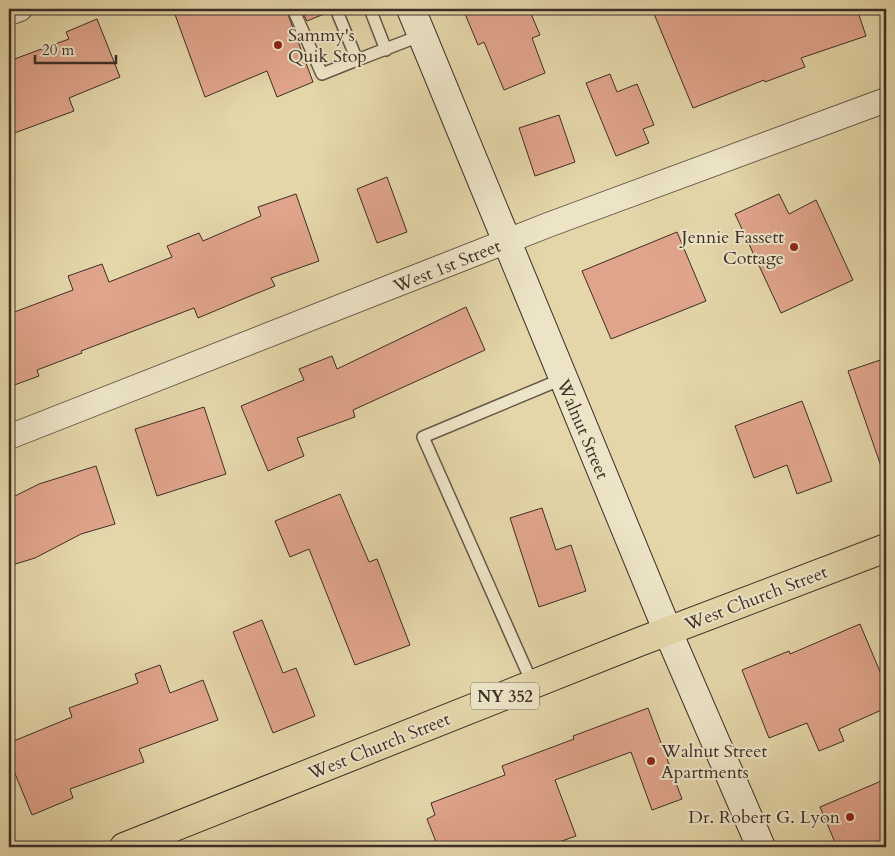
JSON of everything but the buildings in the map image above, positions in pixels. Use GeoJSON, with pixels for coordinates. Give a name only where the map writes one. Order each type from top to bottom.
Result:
{"type":"FeatureCollection","features":[{"type":"Feature","properties":{"kind":"main road","name":"West Church Street"},"geometry":{"type":"LineString","coordinates":[[124,847],[886,548]]}},
{"type":"Feature","properties":{"kind":"street"},"geometry":{"type":"LineString","coordinates":[[9,13],[20,9]]}},
{"type":"Feature","properties":{"kind":"street","name":"Walnut Street"},"geometry":{"type":"LineString","coordinates":[[410,9],[562,379],[761,847]]}},
{"type":"Feature","properties":{"kind":"street","name":"West 1st Street"},"geometry":{"type":"LineString","coordinates":[[9,437],[506,243],[886,100]]}},
{"type":"Feature","properties":{"kind":"lane"},"geometry":{"type":"LineString","coordinates":[[293,9],[322,74],[422,35]]}},
{"type":"Feature","properties":{"kind":"lane"},"geometry":{"type":"LineString","coordinates":[[336,9],[357,60]]}},
{"type":"Feature","properties":{"kind":"lane"},"geometry":{"type":"LineString","coordinates":[[370,9],[386,50]]}},
{"type":"Feature","properties":{"kind":"lane"},"geometry":{"type":"LineString","coordinates":[[533,685],[423,438],[562,379]]}},
{"type":"Feature","properties":{"kind":"place","name":"Sammy's Quik Stop"},"geometry":{"type":"Point","coordinates":[278,45]}},
{"type":"Feature","properties":{"kind":"place","name":"Jennie Fassett Cottage"},"geometry":{"type":"Point","coordinates":[794,247]}},
{"type":"Feature","properties":{"kind":"place","name":"Walnut Street Apartments"},"geometry":{"type":"Point","coordinates":[651,761]}},
{"type":"Feature","properties":{"kind":"place","name":"Dr. Robert G. Lyon"},"geometry":{"type":"Point","coordinates":[850,817]}}]}
